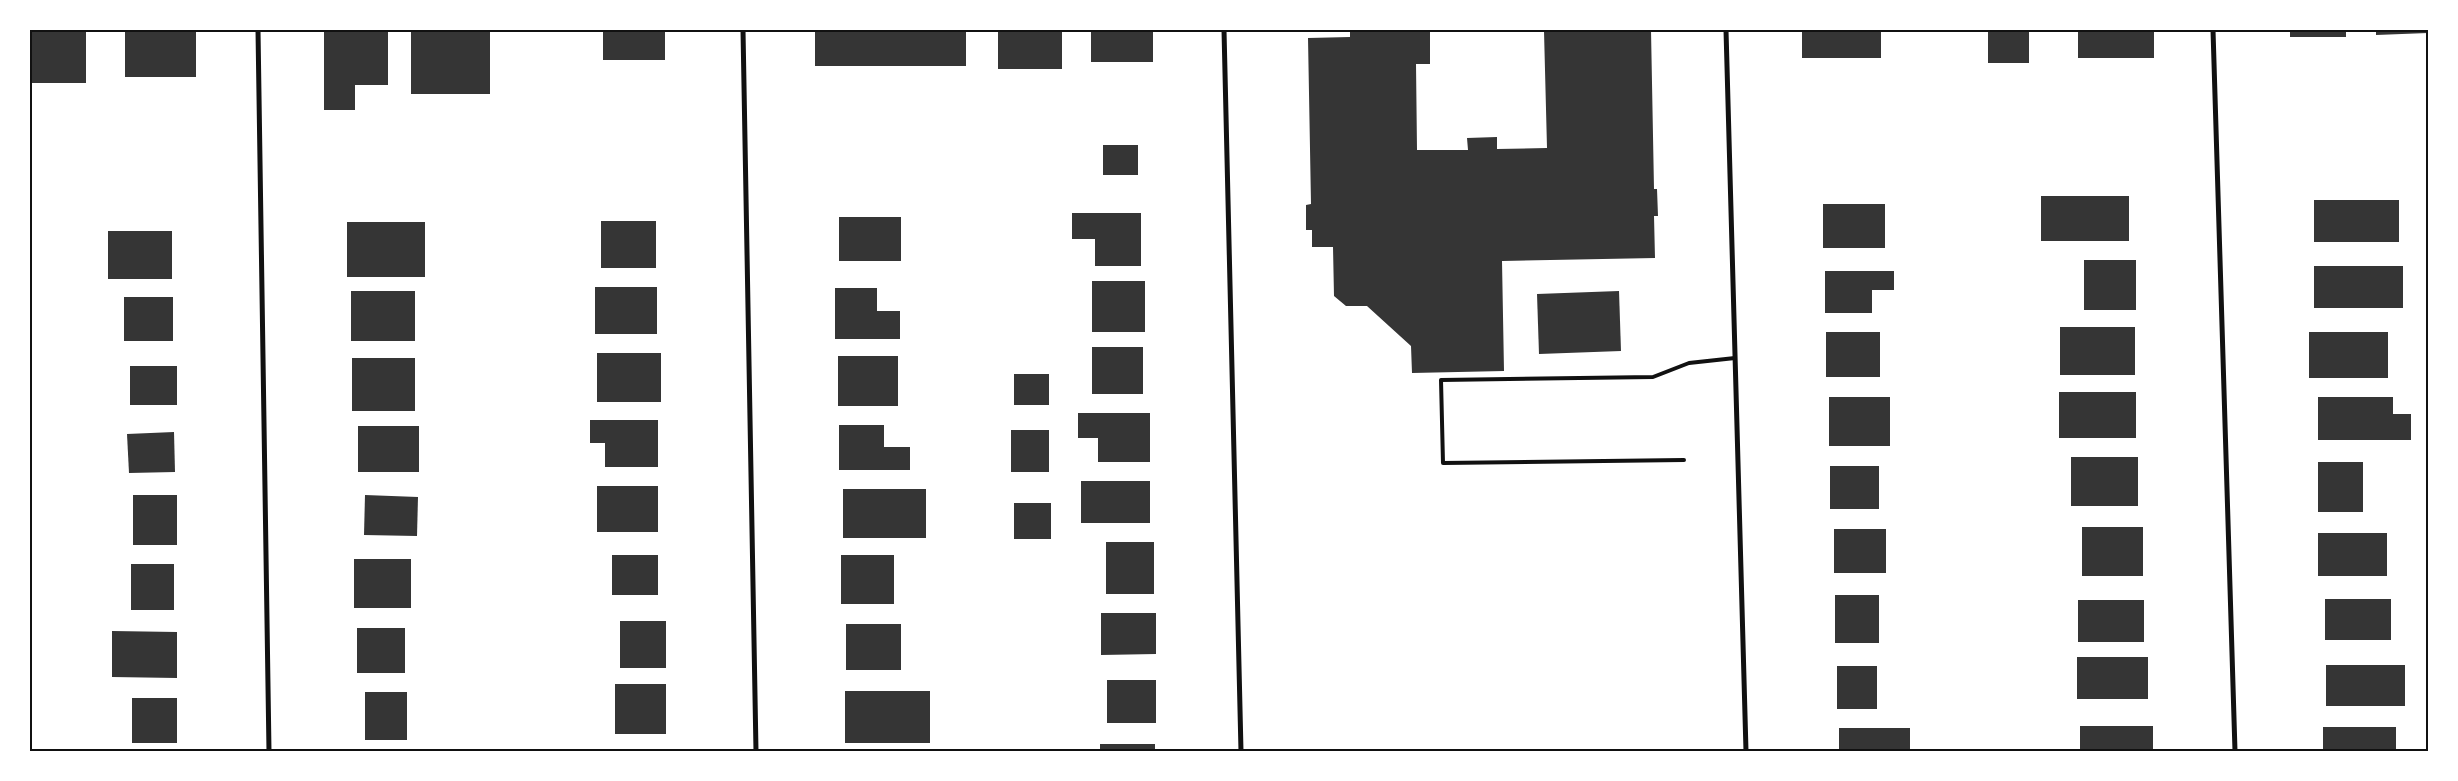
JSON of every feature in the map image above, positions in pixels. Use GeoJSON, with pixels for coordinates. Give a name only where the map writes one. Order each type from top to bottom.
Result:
{"type":"FeatureCollection","features":[{"type":"Feature","properties":{"kind":"street"},"geometry":{"type":"LineString","coordinates":[[258,30],[270,751]]}},
{"type":"Feature","properties":{"kind":"street"},"geometry":{"type":"LineString","coordinates":[[743,30],[756,751]]}},
{"type":"Feature","properties":{"kind":"street"},"geometry":{"type":"LineString","coordinates":[[1224,30],[1241,751]]}},
{"type":"Feature","properties":{"kind":"street"},"geometry":{"type":"LineString","coordinates":[[1726,30],[1746,751]]}},
{"type":"Feature","properties":{"kind":"street"},"geometry":{"type":"LineString","coordinates":[[2213,30],[2235,751]]}},
{"type":"Feature","properties":{"kind":"lane"},"geometry":{"type":"LineString","coordinates":[[1684,460],[1443,463],[1441,380],[1653,377],[1689,363],[1735,358]]}},
{"type":"Feature","properties":{"kind":"building"},"geometry":{"type":"Polygon","coordinates":[[[30,30],[86,30],[86,83],[30,83],[30,30]]]}},
{"type":"Feature","properties":{"kind":"building"},"geometry":{"type":"Polygon","coordinates":[[[125,30],[196,30],[196,77],[125,77],[125,30]]]}},
{"type":"Feature","properties":{"kind":"building"},"geometry":{"type":"Polygon","coordinates":[[[324,30],[388,30],[388,85],[355,85],[355,110],[324,110],[324,30]]]}},
{"type":"Feature","properties":{"kind":"building"},"geometry":{"type":"Polygon","coordinates":[[[411,30],[490,30],[490,94],[411,94],[411,30]]]}},
{"type":"Feature","properties":{"kind":"building"},"geometry":{"type":"Polygon","coordinates":[[[603,30],[665,30],[665,60],[603,60],[603,30]]]}},
{"type":"Feature","properties":{"kind":"building"},"geometry":{"type":"Polygon","coordinates":[[[815,30],[966,30],[966,66],[815,66],[815,30]]]}},
{"type":"Feature","properties":{"kind":"building"},"geometry":{"type":"Polygon","coordinates":[[[998,30],[1062,30],[1062,69],[998,69],[998,30]]]}},
{"type":"Feature","properties":{"kind":"building"},"geometry":{"type":"Polygon","coordinates":[[[1091,30],[1153,30],[1153,62],[1091,62],[1091,30]]]}},
{"type":"Feature","properties":{"kind":"building"},"geometry":{"type":"Polygon","coordinates":[[[1430,30],[1430,64],[1416,64],[1417,150],[1468,150],[1467,138],[1497,137],[1497,149],[1547,148],[1544,31],[1651,30],[1654,189],[1657,189],[1658,216],[1654,216],[1655,258],[1502,261],[1504,371],[1412,373],[1411,346],[1367,306],[1346,306],[1334,296],[1333,247],[1312,247],[1312,230],[1306,230],[1306,205],[1311,204],[1308,38],[1350,37],[1350,32],[1430,30]]]}},
{"type":"Feature","properties":{"kind":"building"},"geometry":{"type":"Polygon","coordinates":[[[1802,30],[1881,30],[1881,58],[1802,58],[1802,30]]]}},
{"type":"Feature","properties":{"kind":"building"},"geometry":{"type":"Polygon","coordinates":[[[1988,30],[2050,30],[2050,32],[2029,32],[2029,63],[1988,63],[1988,30]]]}},
{"type":"Feature","properties":{"kind":"building"},"geometry":{"type":"Polygon","coordinates":[[[2078,30],[2154,30],[2154,58],[2078,58],[2078,30]]]}},
{"type":"Feature","properties":{"kind":"building"},"geometry":{"type":"Polygon","coordinates":[[[2290,30],[2346,30],[2346,37],[2290,37],[2290,30]]]}},
{"type":"Feature","properties":{"kind":"building"},"geometry":{"type":"Polygon","coordinates":[[[2376,30],[2428,30],[2428,33],[2376,35],[2376,30]]]}},
{"type":"Feature","properties":{"kind":"building"},"geometry":{"type":"Polygon","coordinates":[[[1103,145],[1138,145],[1138,175],[1103,175],[1103,145]]]}},
{"type":"Feature","properties":{"kind":"building"},"geometry":{"type":"Polygon","coordinates":[[[2041,196],[2129,196],[2129,241],[2041,241],[2041,196]]]}},
{"type":"Feature","properties":{"kind":"building"},"geometry":{"type":"Polygon","coordinates":[[[2314,200],[2399,200],[2399,242],[2314,242],[2314,200]]]}},
{"type":"Feature","properties":{"kind":"building"},"geometry":{"type":"Polygon","coordinates":[[[1823,204],[1885,204],[1885,248],[1823,248],[1823,204]]]}},
{"type":"Feature","properties":{"kind":"building"},"geometry":{"type":"Polygon","coordinates":[[[1072,213],[1141,213],[1141,266],[1095,266],[1095,239],[1072,239],[1072,213]]]}},
{"type":"Feature","properties":{"kind":"building"},"geometry":{"type":"Polygon","coordinates":[[[839,217],[901,217],[901,261],[839,261],[839,217]]]}},
{"type":"Feature","properties":{"kind":"building"},"geometry":{"type":"Polygon","coordinates":[[[601,221],[656,221],[656,268],[601,268],[601,221]]]}},
{"type":"Feature","properties":{"kind":"building"},"geometry":{"type":"Polygon","coordinates":[[[347,222],[425,222],[425,277],[347,277],[347,222]]]}},
{"type":"Feature","properties":{"kind":"building"},"geometry":{"type":"Polygon","coordinates":[[[108,231],[172,231],[172,279],[108,279],[108,231]]]}},
{"type":"Feature","properties":{"kind":"building"},"geometry":{"type":"Polygon","coordinates":[[[2084,260],[2136,260],[2136,310],[2084,310],[2084,260]]]}},
{"type":"Feature","properties":{"kind":"building"},"geometry":{"type":"Polygon","coordinates":[[[2314,266],[2403,266],[2403,308],[2314,308],[2314,266]]]}},
{"type":"Feature","properties":{"kind":"building"},"geometry":{"type":"Polygon","coordinates":[[[1825,271],[1894,271],[1894,290],[1872,290],[1872,313],[1825,313],[1825,271]]]}},
{"type":"Feature","properties":{"kind":"building"},"geometry":{"type":"Polygon","coordinates":[[[1092,281],[1145,281],[1145,332],[1092,332],[1092,281]]]}},
{"type":"Feature","properties":{"kind":"building"},"geometry":{"type":"Polygon","coordinates":[[[595,287],[657,287],[657,334],[595,334],[595,287]]]}},
{"type":"Feature","properties":{"kind":"building"},"geometry":{"type":"Polygon","coordinates":[[[835,288],[877,288],[877,311],[900,311],[900,339],[835,339],[835,288]]]}},
{"type":"Feature","properties":{"kind":"building"},"geometry":{"type":"Polygon","coordinates":[[[351,291],[415,291],[415,341],[351,341],[351,291]]]}},
{"type":"Feature","properties":{"kind":"building"},"geometry":{"type":"Polygon","coordinates":[[[1619,291],[1621,351],[1539,354],[1537,294],[1619,291]]]}},
{"type":"Feature","properties":{"kind":"building"},"geometry":{"type":"Polygon","coordinates":[[[124,297],[173,297],[173,341],[124,341],[124,297]]]}},
{"type":"Feature","properties":{"kind":"building"},"geometry":{"type":"Polygon","coordinates":[[[2060,327],[2135,327],[2135,375],[2060,375],[2060,327]]]}},
{"type":"Feature","properties":{"kind":"building"},"geometry":{"type":"Polygon","coordinates":[[[1826,332],[1880,332],[1880,377],[1826,377],[1826,332]]]}},
{"type":"Feature","properties":{"kind":"building"},"geometry":{"type":"Polygon","coordinates":[[[2309,332],[2388,332],[2388,378],[2309,378],[2309,332]]]}},
{"type":"Feature","properties":{"kind":"building"},"geometry":{"type":"Polygon","coordinates":[[[1092,347],[1143,347],[1143,394],[1092,394],[1092,347]]]}},
{"type":"Feature","properties":{"kind":"building"},"geometry":{"type":"Polygon","coordinates":[[[597,353],[661,353],[661,402],[597,402],[597,353]]]}},
{"type":"Feature","properties":{"kind":"building"},"geometry":{"type":"Polygon","coordinates":[[[838,356],[898,356],[898,406],[838,406],[838,356]]]}},
{"type":"Feature","properties":{"kind":"building"},"geometry":{"type":"Polygon","coordinates":[[[352,358],[415,358],[415,411],[352,411],[352,358]]]}},
{"type":"Feature","properties":{"kind":"building"},"geometry":{"type":"Polygon","coordinates":[[[130,366],[177,366],[177,405],[130,405],[130,366]]]}},
{"type":"Feature","properties":{"kind":"building"},"geometry":{"type":"Polygon","coordinates":[[[1014,374],[1049,374],[1049,405],[1014,405],[1014,374]]]}},
{"type":"Feature","properties":{"kind":"building"},"geometry":{"type":"Polygon","coordinates":[[[2059,392],[2136,392],[2136,438],[2059,438],[2059,392]]]}},
{"type":"Feature","properties":{"kind":"building"},"geometry":{"type":"Polygon","coordinates":[[[1829,397],[1890,397],[1890,446],[1829,446],[1829,397]]]}},
{"type":"Feature","properties":{"kind":"building"},"geometry":{"type":"Polygon","coordinates":[[[2318,397],[2393,397],[2393,414],[2411,414],[2411,440],[2318,440],[2318,397]]]}},
{"type":"Feature","properties":{"kind":"building"},"geometry":{"type":"Polygon","coordinates":[[[1078,413],[1150,413],[1150,462],[1098,462],[1098,438],[1078,438],[1078,413]]]}},
{"type":"Feature","properties":{"kind":"building"},"geometry":{"type":"Polygon","coordinates":[[[590,420],[658,420],[658,467],[605,467],[605,443],[590,443],[590,420]]]}},
{"type":"Feature","properties":{"kind":"building"},"geometry":{"type":"Polygon","coordinates":[[[839,425],[884,425],[884,447],[910,447],[910,470],[839,470],[839,425]]]}},
{"type":"Feature","properties":{"kind":"building"},"geometry":{"type":"Polygon","coordinates":[[[358,426],[419,426],[419,472],[358,472],[358,426]]]}},
{"type":"Feature","properties":{"kind":"building"},"geometry":{"type":"Polygon","coordinates":[[[1011,430],[1049,430],[1049,472],[1011,472],[1011,430]]]}},
{"type":"Feature","properties":{"kind":"building"},"geometry":{"type":"Polygon","coordinates":[[[174,432],[175,472],[129,473],[127,434],[174,432]]]}},
{"type":"Feature","properties":{"kind":"building"},"geometry":{"type":"Polygon","coordinates":[[[2071,457],[2138,457],[2138,506],[2071,506],[2071,457]]]}},
{"type":"Feature","properties":{"kind":"building"},"geometry":{"type":"Polygon","coordinates":[[[2318,462],[2363,462],[2363,512],[2318,512],[2318,462]]]}},
{"type":"Feature","properties":{"kind":"building"},"geometry":{"type":"Polygon","coordinates":[[[1830,466],[1879,466],[1879,509],[1830,509],[1830,466]]]}},
{"type":"Feature","properties":{"kind":"building"},"geometry":{"type":"Polygon","coordinates":[[[1081,481],[1150,481],[1150,523],[1081,523],[1081,481]]]}},
{"type":"Feature","properties":{"kind":"building"},"geometry":{"type":"Polygon","coordinates":[[[597,486],[658,486],[658,532],[597,532],[597,486]]]}},
{"type":"Feature","properties":{"kind":"building"},"geometry":{"type":"Polygon","coordinates":[[[843,489],[926,489],[926,538],[843,538],[843,489]]]}},
{"type":"Feature","properties":{"kind":"building"},"geometry":{"type":"Polygon","coordinates":[[[133,495],[177,495],[177,545],[133,545],[133,495]]]}},
{"type":"Feature","properties":{"kind":"building"},"geometry":{"type":"Polygon","coordinates":[[[365,495],[418,497],[417,536],[364,535],[365,495]]]}},
{"type":"Feature","properties":{"kind":"building"},"geometry":{"type":"Polygon","coordinates":[[[1014,503],[1051,503],[1051,539],[1014,539],[1014,503]]]}},
{"type":"Feature","properties":{"kind":"building"},"geometry":{"type":"Polygon","coordinates":[[[2082,527],[2143,527],[2143,576],[2082,576],[2082,527]]]}},
{"type":"Feature","properties":{"kind":"building"},"geometry":{"type":"Polygon","coordinates":[[[1834,529],[1886,529],[1886,573],[1834,573],[1834,529]]]}},
{"type":"Feature","properties":{"kind":"building"},"geometry":{"type":"Polygon","coordinates":[[[2318,533],[2387,533],[2387,576],[2318,576],[2318,533]]]}},
{"type":"Feature","properties":{"kind":"building"},"geometry":{"type":"Polygon","coordinates":[[[1106,542],[1154,542],[1154,594],[1106,594],[1106,542]]]}},
{"type":"Feature","properties":{"kind":"building"},"geometry":{"type":"Polygon","coordinates":[[[612,555],[658,555],[658,595],[612,595],[612,555]]]}},
{"type":"Feature","properties":{"kind":"building"},"geometry":{"type":"Polygon","coordinates":[[[841,555],[894,555],[894,604],[841,604],[841,555]]]}},
{"type":"Feature","properties":{"kind":"building"},"geometry":{"type":"Polygon","coordinates":[[[354,559],[411,559],[411,608],[354,608],[354,559]]]}},
{"type":"Feature","properties":{"kind":"building"},"geometry":{"type":"Polygon","coordinates":[[[131,564],[174,564],[174,610],[131,610],[131,564]]]}},
{"type":"Feature","properties":{"kind":"building"},"geometry":{"type":"Polygon","coordinates":[[[1835,595],[1879,595],[1879,643],[1835,643],[1835,595]]]}},
{"type":"Feature","properties":{"kind":"building"},"geometry":{"type":"Polygon","coordinates":[[[2325,599],[2391,599],[2391,640],[2325,640],[2325,599]]]}},
{"type":"Feature","properties":{"kind":"building"},"geometry":{"type":"Polygon","coordinates":[[[2078,600],[2144,600],[2144,642],[2078,642],[2078,600]]]}},
{"type":"Feature","properties":{"kind":"building"},"geometry":{"type":"Polygon","coordinates":[[[1101,613],[1156,613],[1156,654],[1101,655],[1101,613]]]}},
{"type":"Feature","properties":{"kind":"building"},"geometry":{"type":"Polygon","coordinates":[[[620,621],[666,621],[666,668],[620,668],[620,621]]]}},
{"type":"Feature","properties":{"kind":"building"},"geometry":{"type":"Polygon","coordinates":[[[846,624],[901,624],[901,670],[846,670],[846,624]]]}},
{"type":"Feature","properties":{"kind":"building"},"geometry":{"type":"Polygon","coordinates":[[[357,628],[405,628],[405,673],[357,673],[357,628]]]}},
{"type":"Feature","properties":{"kind":"building"},"geometry":{"type":"Polygon","coordinates":[[[112,631],[177,632],[177,678],[112,677],[112,631]]]}},
{"type":"Feature","properties":{"kind":"building"},"geometry":{"type":"Polygon","coordinates":[[[2077,657],[2148,657],[2148,699],[2077,699],[2077,657]]]}},
{"type":"Feature","properties":{"kind":"building"},"geometry":{"type":"Polygon","coordinates":[[[2326,665],[2405,665],[2405,706],[2326,706],[2326,665]]]}},
{"type":"Feature","properties":{"kind":"building"},"geometry":{"type":"Polygon","coordinates":[[[1837,666],[1877,666],[1877,709],[1837,709],[1837,666]]]}},
{"type":"Feature","properties":{"kind":"building"},"geometry":{"type":"Polygon","coordinates":[[[1107,680],[1156,680],[1156,723],[1107,723],[1107,680]]]}},
{"type":"Feature","properties":{"kind":"building"},"geometry":{"type":"Polygon","coordinates":[[[615,684],[666,684],[666,734],[615,734],[615,684]]]}},
{"type":"Feature","properties":{"kind":"building"},"geometry":{"type":"Polygon","coordinates":[[[845,691],[930,691],[930,743],[845,743],[845,691]]]}},
{"type":"Feature","properties":{"kind":"building"},"geometry":{"type":"Polygon","coordinates":[[[365,692],[407,692],[407,740],[365,740],[365,692]]]}},
{"type":"Feature","properties":{"kind":"building"},"geometry":{"type":"Polygon","coordinates":[[[132,698],[177,698],[177,743],[132,743],[132,698]]]}},
{"type":"Feature","properties":{"kind":"building"},"geometry":{"type":"Polygon","coordinates":[[[2080,726],[2153,726],[2153,751],[2080,751],[2080,726]]]}},
{"type":"Feature","properties":{"kind":"building"},"geometry":{"type":"Polygon","coordinates":[[[2323,727],[2396,727],[2396,751],[2323,751],[2323,727]]]}},
{"type":"Feature","properties":{"kind":"building"},"geometry":{"type":"Polygon","coordinates":[[[1839,728],[1910,728],[1910,751],[1839,751],[1839,728]]]}},
{"type":"Feature","properties":{"kind":"building"},"geometry":{"type":"Polygon","coordinates":[[[1100,744],[1155,744],[1155,751],[1100,751],[1100,744]]]}}]}
